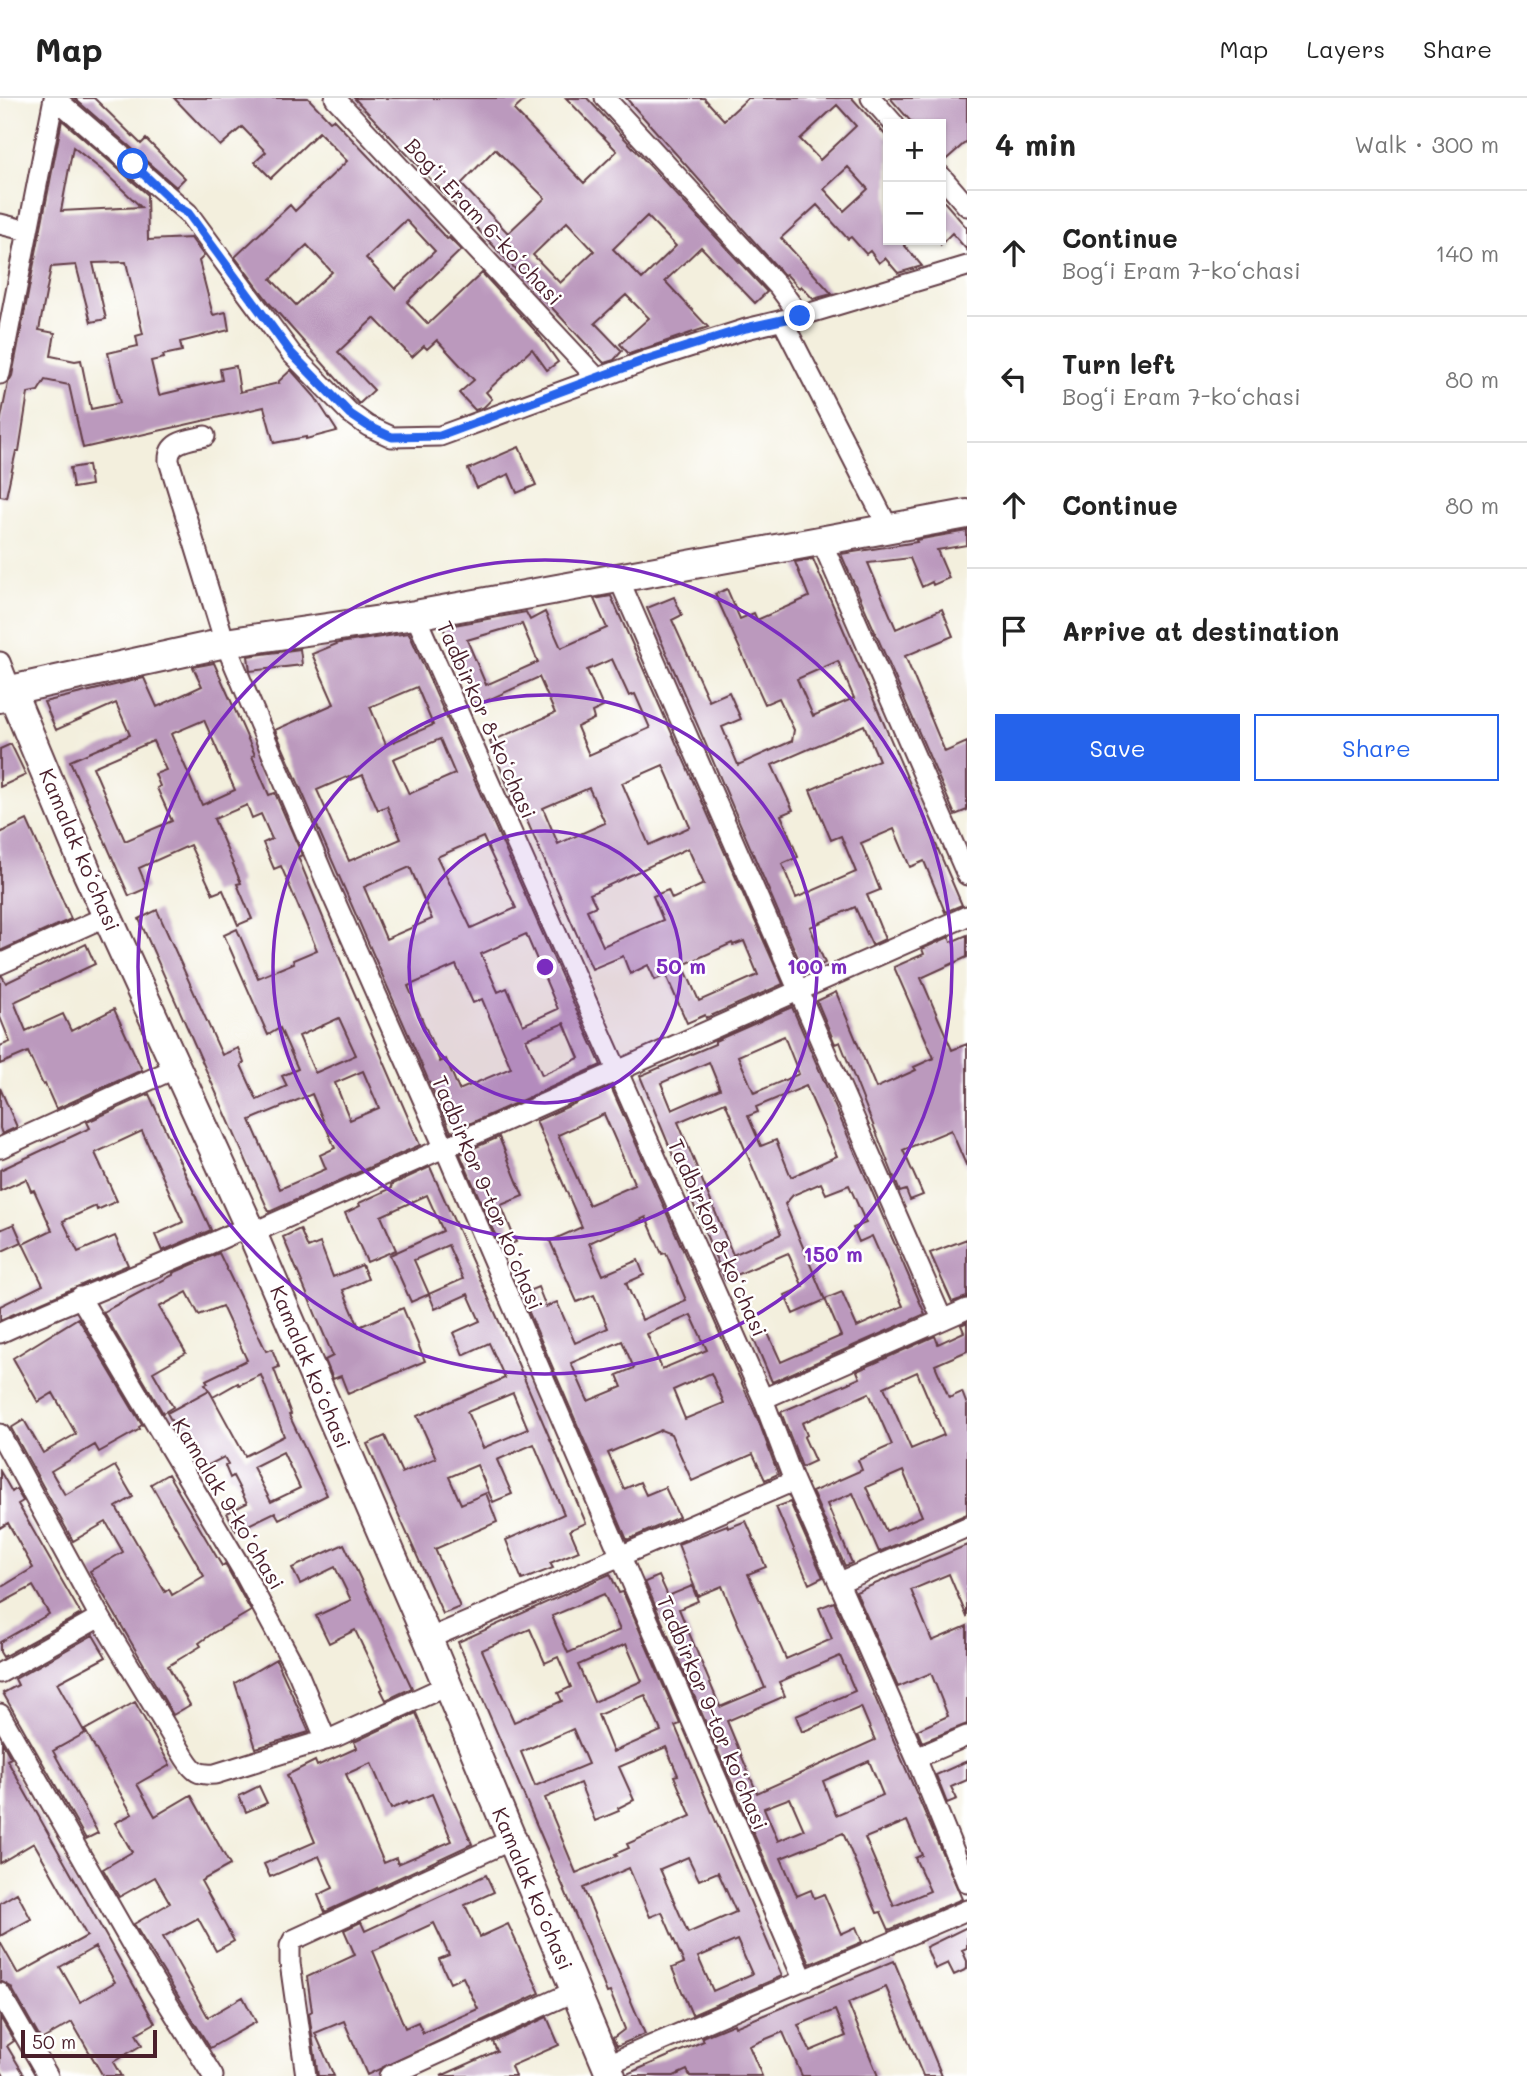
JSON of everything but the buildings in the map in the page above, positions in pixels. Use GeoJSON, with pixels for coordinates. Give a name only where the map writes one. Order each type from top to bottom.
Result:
{"type":"FeatureCollection","features":[{"type":"Feature","properties":{"kind":"street"},"geometry":{"type":"LineString","coordinates":[[0,374],[55,98],[188,213],[291,353],[350,414],[392,437],[440,436],[596,377],[746,328],[791,318],[967,266]]}},
{"type":"Feature","properties":{"kind":"street","name":"Bogʻi Eram 6-koʻchasi"},"geometry":{"type":"LineString","coordinates":[[335,98],[596,377]]}},
{"type":"Feature","properties":{"kind":"street"},"geometry":{"type":"LineString","coordinates":[[605,98],[778,286],[889,529]]}},
{"type":"Feature","properties":{"kind":"street"},"geometry":{"type":"LineString","coordinates":[[871,98],[890,119]]}},
{"type":"Feature","properties":{"kind":"street"},"geometry":{"type":"LineString","coordinates":[[946,182],[967,205]]}},
{"type":"Feature","properties":{"kind":"street"},"geometry":{"type":"LineString","coordinates":[[0,224],[28,231]]}},
{"type":"Feature","properties":{"kind":"street","name":"Tadbirkor 9-tor koʻchasi"},"geometry":{"type":"LineString","coordinates":[[205,436],[173,445],[169,452],[169,461],[225,643],[804,1981]]}},
{"type":"Feature","properties":{"kind":"street"},"geometry":{"type":"LineString","coordinates":[[5,694],[225,643],[415,615],[967,514]]}},
{"type":"Feature","properties":{"kind":"street"},"geometry":{"type":"LineString","coordinates":[[821,540],[967,875]]}},
{"type":"Feature","properties":{"kind":"street"},"geometry":{"type":"LineString","coordinates":[[618,577],[942,1319]]}},
{"type":"Feature","properties":{"kind":"street","name":"Tadbirkor 8-koʻchasi"},"geometry":{"type":"LineString","coordinates":[[415,615],[763,1399],[794,1481],[916,1758],[967,1883]]}},
{"type":"Feature","properties":{"kind":"street","name":"Kamalak koʻchasi"},"geometry":{"type":"LineString","coordinates":[[0,662],[5,694],[250,1230],[428,1639],[608,2071]]}},
{"type":"Feature","properties":{"kind":"street"},"geometry":{"type":"LineString","coordinates":[[0,964],[107,916]]}},
{"type":"Feature","properties":{"kind":"street"},"geometry":{"type":"LineString","coordinates":[[0,1333],[80,1297],[444,1149],[967,916]]}},
{"type":"Feature","properties":{"kind":"street"},"geometry":{"type":"LineString","coordinates":[[0,1148],[176,1068]]}},
{"type":"Feature","properties":{"kind":"street","name":"Kamalak 9-koʻchasi"},"geometry":{"type":"LineString","coordinates":[[80,1297],[243,1571],[298,1673],[326,1740]]}},
{"type":"Feature","properties":{"kind":"street"},"geometry":{"type":"LineString","coordinates":[[763,1399],[967,1309]]}},
{"type":"Feature","properties":{"kind":"street"},"geometry":{"type":"LineString","coordinates":[[0,1434],[100,1617],[193,1771],[199,1774],[215,1774],[326,1740],[446,1686]]}},
{"type":"Feature","properties":{"kind":"street"},"geometry":{"type":"LineString","coordinates":[[428,1639],[794,1481]]}},
{"type":"Feature","properties":{"kind":"street"},"geometry":{"type":"LineString","coordinates":[[840,1582],[967,1527]]}},
{"type":"Feature","properties":{"kind":"street"},"geometry":{"type":"LineString","coordinates":[[0,1673],[100,1617]]}},
{"type":"Feature","properties":{"kind":"street"},"geometry":{"type":"LineString","coordinates":[[0,1714],[139,1957],[213,2076]]}},
{"type":"Feature","properties":{"kind":"street"},"geometry":{"type":"LineString","coordinates":[[916,1758],[967,1736]]}},
{"type":"Feature","properties":{"kind":"street"},"geometry":{"type":"LineString","coordinates":[[306,2076],[290,1963],[290,1946],[293,1940],[511,1840]]}},
{"type":"Feature","properties":{"kind":"street"},"geometry":{"type":"LineString","coordinates":[[608,2071],[967,1910]]}},
{"type":"Feature","properties":{"kind":"street"},"geometry":{"type":"LineString","coordinates":[[400,2074],[575,1991]]}},
{"type":"Feature","properties":{"kind":"street"},"geometry":{"type":"LineString","coordinates":[[0,1993],[48,2076]]}},
{"type":"Feature","properties":{"kind":"route"},"geometry":{"type":"LineString","coordinates":[[133,164],[178,207],[188,213],[291,353],[350,414],[392,437],[440,436],[648,359],[746,328],[800,316]]}}]}
